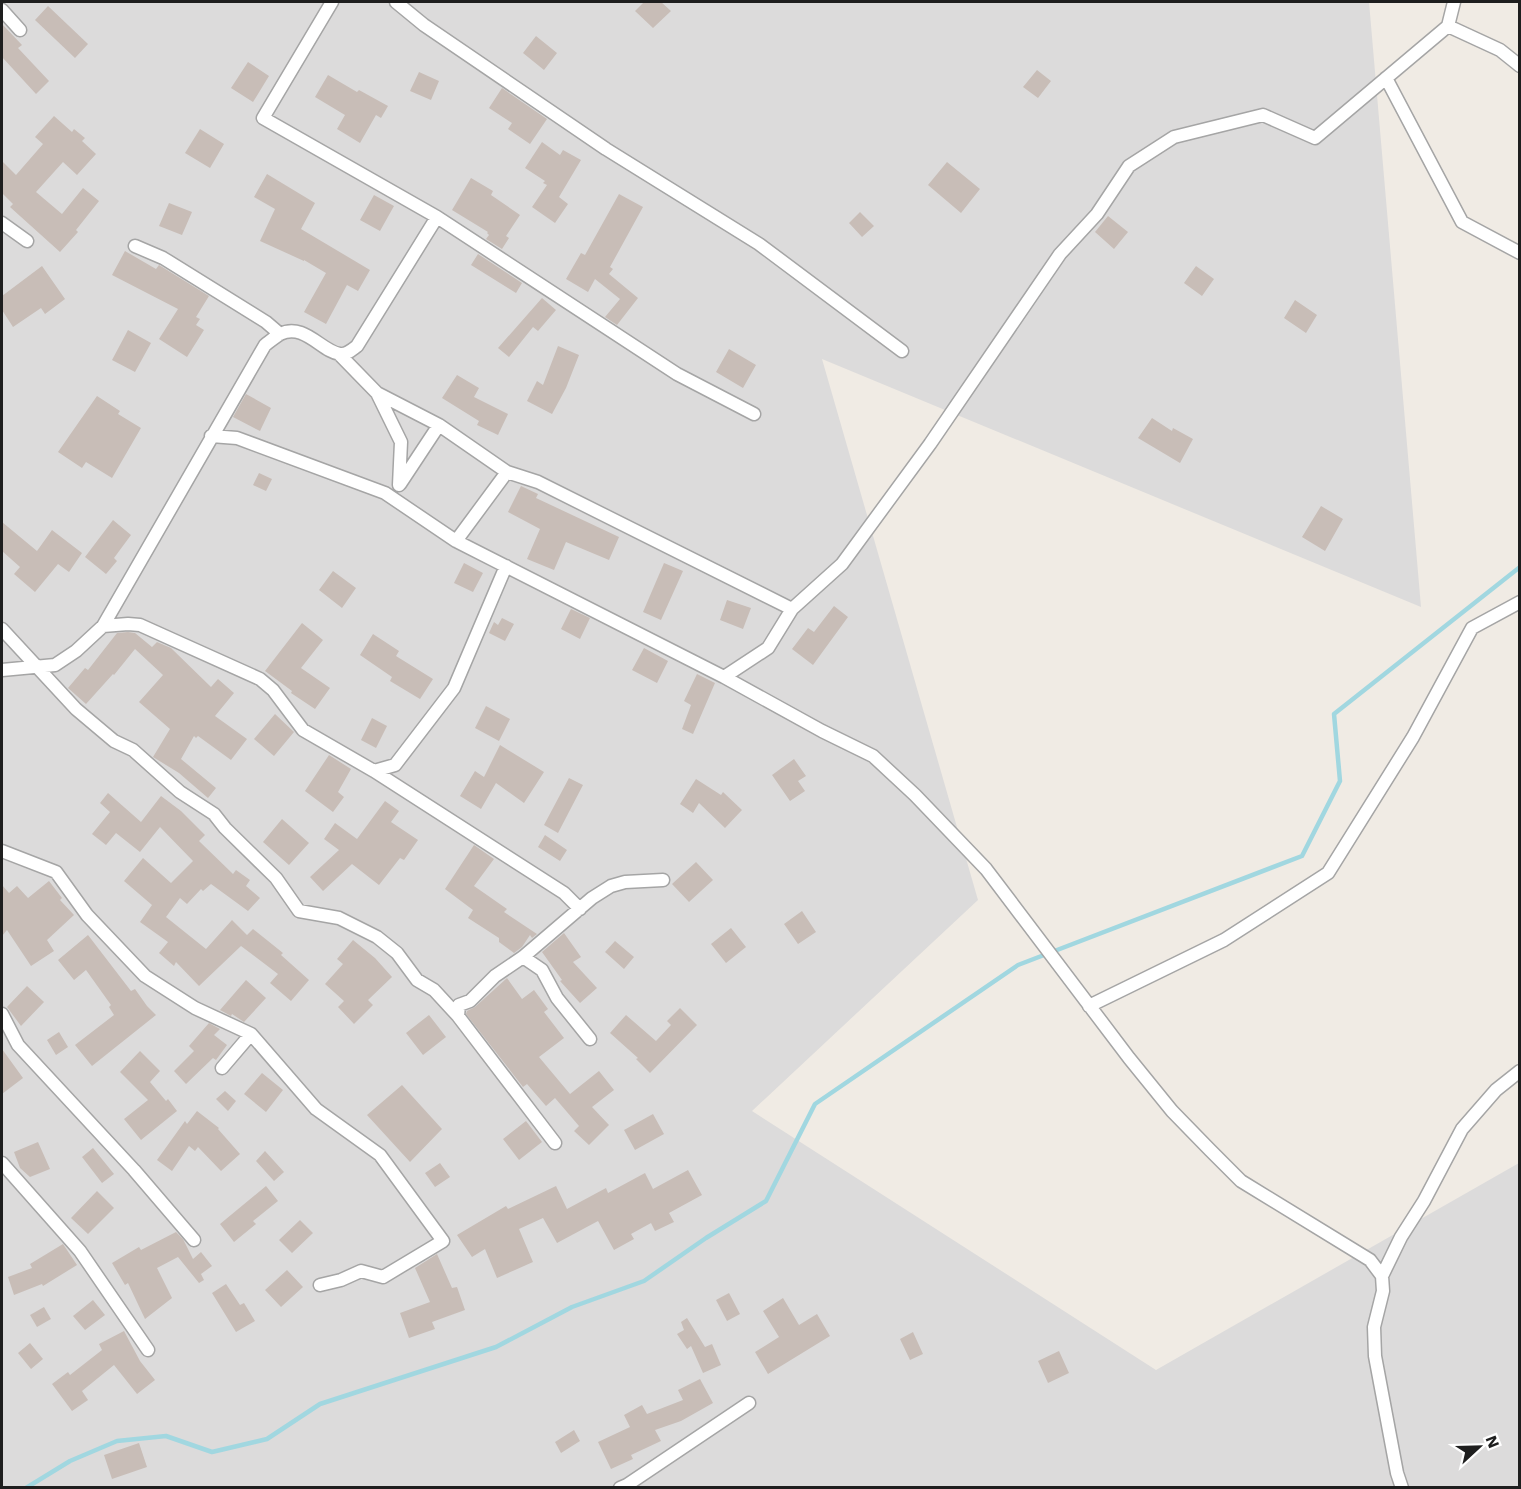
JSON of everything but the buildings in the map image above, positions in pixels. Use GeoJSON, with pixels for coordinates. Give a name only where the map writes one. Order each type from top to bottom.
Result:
{"type":"FeatureCollection","features":[{"type":"Feature","properties":{"kind":"street"},"geometry":{"type":"LineString","coordinates":[[332,2],[263,118],[437,217],[677,374],[754,414]]}},
{"type":"Feature","properties":{"kind":"street"},"geometry":{"type":"LineString","coordinates":[[396,2],[424,25],[606,149],[759,244],[902,351]]}},
{"type":"Feature","properties":{"kind":"street"},"geometry":{"type":"LineString","coordinates":[[724,677],[768,648],[792,609],[842,564],[930,444],[1060,254],[1097,214],[1129,166],[1174,136],[1263,115],[1315,138],[1448,26],[1454,2]]}},
{"type":"Feature","properties":{"kind":"street"},"geometry":{"type":"LineString","coordinates":[[2,10],[20,30]]}},
{"type":"Feature","properties":{"kind":"street"},"geometry":{"type":"LineString","coordinates":[[1448,26],[1500,50],[1520,66]]}},
{"type":"Feature","properties":{"kind":"street"},"geometry":{"type":"LineString","coordinates":[[1386,78],[1462,222],[1520,253]]}},
{"type":"Feature","properties":{"kind":"street"},"geometry":{"type":"LineString","coordinates":[[339,354],[348,353],[357,346],[437,217]]}},
{"type":"Feature","properties":{"kind":"street"},"geometry":{"type":"LineString","coordinates":[[2,223],[27,241]]}},
{"type":"Feature","properties":{"kind":"street"},"geometry":{"type":"LineString","coordinates":[[135,246],[163,258],[280,333]]}},
{"type":"Feature","properties":{"kind":"street"},"geometry":{"type":"LineString","coordinates":[[50,678],[56,665],[76,651],[103,626],[265,345],[280,333],[292,332],[306,335],[339,354],[377,393],[401,442],[399,485]]}},
{"type":"Feature","properties":{"kind":"street"},"geometry":{"type":"LineString","coordinates":[[377,393],[439,425],[507,472],[538,482],[792,609]]}},
{"type":"Feature","properties":{"kind":"street"},"geometry":{"type":"LineString","coordinates":[[223,417],[237,438]]}},
{"type":"Feature","properties":{"kind":"street"},"geometry":{"type":"LineString","coordinates":[[385,493],[399,485],[439,425]]}},
{"type":"Feature","properties":{"kind":"street"},"geometry":{"type":"LineString","coordinates":[[211,436],[237,438],[385,493],[456,541],[724,677],[822,731],[873,756],[915,795],[986,869],[1089,1006],[1172,1111],[1241,1181],[1370,1260],[1382,1276]]}},
{"type":"Feature","properties":{"kind":"street"},"geometry":{"type":"LineString","coordinates":[[456,541],[507,472]]}},
{"type":"Feature","properties":{"kind":"street"},"geometry":{"type":"LineString","coordinates":[[374,771],[395,765],[454,688],[506,566]]}},
{"type":"Feature","properties":{"kind":"street"},"geometry":{"type":"LineString","coordinates":[[1089,1006],[1224,940],[1328,873],[1413,736],[1472,628],[1520,602]]}},
{"type":"Feature","properties":{"kind":"street"},"geometry":{"type":"LineString","coordinates":[[103,626],[140,625],[260,679],[273,690],[303,730],[374,771],[564,893],[580,909]]}},
{"type":"Feature","properties":{"kind":"street"},"geometry":{"type":"LineString","coordinates":[[2,629],[34,665],[50,678],[76,709],[114,741],[133,750],[180,792],[214,814],[225,828],[276,878],[299,911],[339,918],[377,937],[397,953],[417,980],[434,990],[458,1016],[555,1143]]}},
{"type":"Feature","properties":{"kind":"street"},"geometry":{"type":"LineString","coordinates":[[2,670],[34,665],[56,665]]}},
{"type":"Feature","properties":{"kind":"street"},"geometry":{"type":"LineString","coordinates":[[2,851],[56,873],[87,915],[145,976],[195,1008],[251,1034],[316,1109],[380,1155],[443,1241],[383,1277],[361,1271],[341,1280],[320,1285]]}},
{"type":"Feature","properties":{"kind":"street"},"geometry":{"type":"LineString","coordinates":[[458,1016],[459,1005],[470,1001],[495,976],[523,957],[592,898],[611,886],[625,882],[663,880]]}},
{"type":"Feature","properties":{"kind":"street"},"geometry":{"type":"LineString","coordinates":[[523,957],[542,970],[557,998],[590,1039]]}},
{"type":"Feature","properties":{"kind":"street"},"geometry":{"type":"LineString","coordinates":[[2,1014],[18,1045],[134,1170],[194,1240]]}},
{"type":"Feature","properties":{"kind":"street"},"geometry":{"type":"LineString","coordinates":[[222,1068],[251,1034]]}},
{"type":"Feature","properties":{"kind":"street"},"geometry":{"type":"LineString","coordinates":[[1402,1488],[1397,1473],[1375,1356],[1374,1327],[1383,1291],[1382,1276],[1401,1237],[1424,1201],[1462,1129],[1496,1090],[1520,1071]]}},
{"type":"Feature","properties":{"kind":"street"},"geometry":{"type":"LineString","coordinates":[[2,1163],[80,1251],[148,1350]]}},
{"type":"Feature","properties":{"kind":"street"},"geometry":{"type":"LineString","coordinates":[[620,1488],[749,1403]]}},
{"type":"Feature","properties":{"kind":"shaded area"},"geometry":{"type":"Polygon","coordinates":[[[2,2],[1369,2],[1421,607],[822,359],[978,900],[752,1111],[1156,1370],[1519,1163],[1519,1487],[2,1488],[2,2]]]}},
{"type":"Feature","properties":{"kind":"waterway"},"geometry":{"type":"LineString","coordinates":[[26,1488],[70,1461],[117,1441],[166,1436],[212,1452],[267,1439],[320,1404],[496,1347],[572,1307],[644,1281],[706,1238],[766,1201],[815,1104],[1018,965],[1302,856],[1340,781],[1334,714],[1520,567]]}}]}
